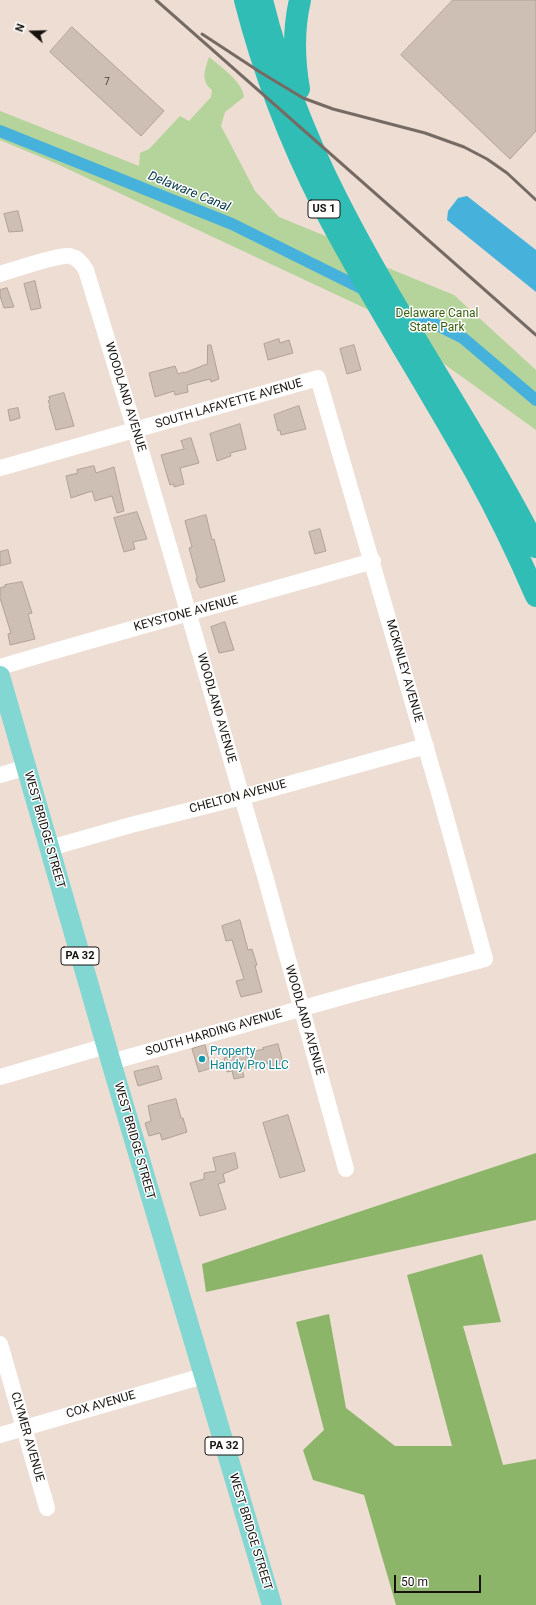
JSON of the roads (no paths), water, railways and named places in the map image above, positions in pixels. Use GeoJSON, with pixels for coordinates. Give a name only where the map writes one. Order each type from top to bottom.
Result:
{"type":"FeatureCollection","features":[{"type":"Feature","properties":{"kind":"highway"},"geometry":{"type":"LineString","coordinates":[[240,0],[254,31]]}},
{"type":"Feature","properties":{"kind":"highway","name":"US 1"},"geometry":{"type":"LineString","coordinates":[[245,0],[254,31],[278,53],[299,88],[309,140],[351,227],[505,529],[536,596]]}},
{"type":"Feature","properties":{"kind":"highway","name":"US 1"},"geometry":{"type":"LineString","coordinates":[[262,0],[278,53],[284,118],[316,193],[356,268],[491,465],[536,548]]}},
{"type":"Feature","properties":{"kind":"highway"},"geometry":{"type":"LineString","coordinates":[[278,53],[295,28],[300,0]]}},
{"type":"Feature","properties":{"kind":"main road","name":"WEST BRIDGE STREET"},"geometry":{"type":"LineString","coordinates":[[0,676],[108,1054],[272,1605]]}},
{"type":"Feature","properties":{"kind":"street","name":"WOODLAND AVENUE"},"geometry":{"type":"LineString","coordinates":[[0,274],[64,256],[76,258],[82,263],[86,270],[135,430],[242,797],[346,1170]]}},
{"type":"Feature","properties":{"kind":"street","name":"SOUTH LAFAYETTE AVENUE"},"geometry":{"type":"LineString","coordinates":[[0,468],[318,378]]}},
{"type":"Feature","properties":{"kind":"street","name":"MCKINLEY AVENUE"},"geometry":{"type":"LineString","coordinates":[[318,378],[373,561],[426,746],[485,959],[480,961]]}},
{"type":"Feature","properties":{"kind":"street","name":"KEYSTONE AVENUE"},"geometry":{"type":"LineString","coordinates":[[0,667],[91,639],[188,614],[373,561]]}},
{"type":"Feature","properties":{"kind":"street","name":"CHELTON AVENUE"},"geometry":{"type":"LineString","coordinates":[[50,848],[426,746]]}},
{"type":"Feature","properties":{"kind":"street"},"geometry":{"type":"LineString","coordinates":[[0,775],[27,767]]}},
{"type":"Feature","properties":{"kind":"street","name":"SOUTH HARDING AVENUE"},"geometry":{"type":"LineString","coordinates":[[0,1077],[108,1054],[301,1009],[480,961]]}},
{"type":"Feature","properties":{"kind":"street","name":"CLYMER AVENUE"},"geometry":{"type":"LineString","coordinates":[[0,1344],[47,1508]]}},
{"type":"Feature","properties":{"kind":"street","name":"COX AVENUE"},"geometry":{"type":"LineString","coordinates":[[0,1435],[203,1376]]}},
{"type":"Feature","properties":{"kind":"water"},"geometry":{"type":"Polygon","coordinates":[[[467,196],[536,250],[536,292],[447,220],[448,211],[458,198],[467,196]]]}},
{"type":"Feature","properties":{"kind":"waterway","name":"Delaware Canal"},"geometry":{"type":"LineString","coordinates":[[0,131],[232,224],[363,289]]}},
{"type":"Feature","properties":{"kind":"waterway","name":"Delaware Canal"},"geometry":{"type":"LineString","coordinates":[[417,315],[463,338],[536,400]]}},
{"type":"Feature","properties":{"kind":"railway"},"geometry":{"type":"LineString","coordinates":[[156,0],[536,335]]}},
{"type":"Feature","properties":{"kind":"railway"},"geometry":{"type":"LineString","coordinates":[[202,34],[303,98],[333,109],[425,133],[464,147],[487,159],[507,173],[536,200]]}},
{"type":"Feature","properties":{"kind":"place","name":"Property Handy Pro LLC"},"geometry":{"type":"Point","coordinates":[202,1059]}},
{"type":"Feature","properties":{"kind":"park label","name":"Delaware Canal State Park"},"geometry":{"type":"Point","coordinates":[437,321]}}]}
